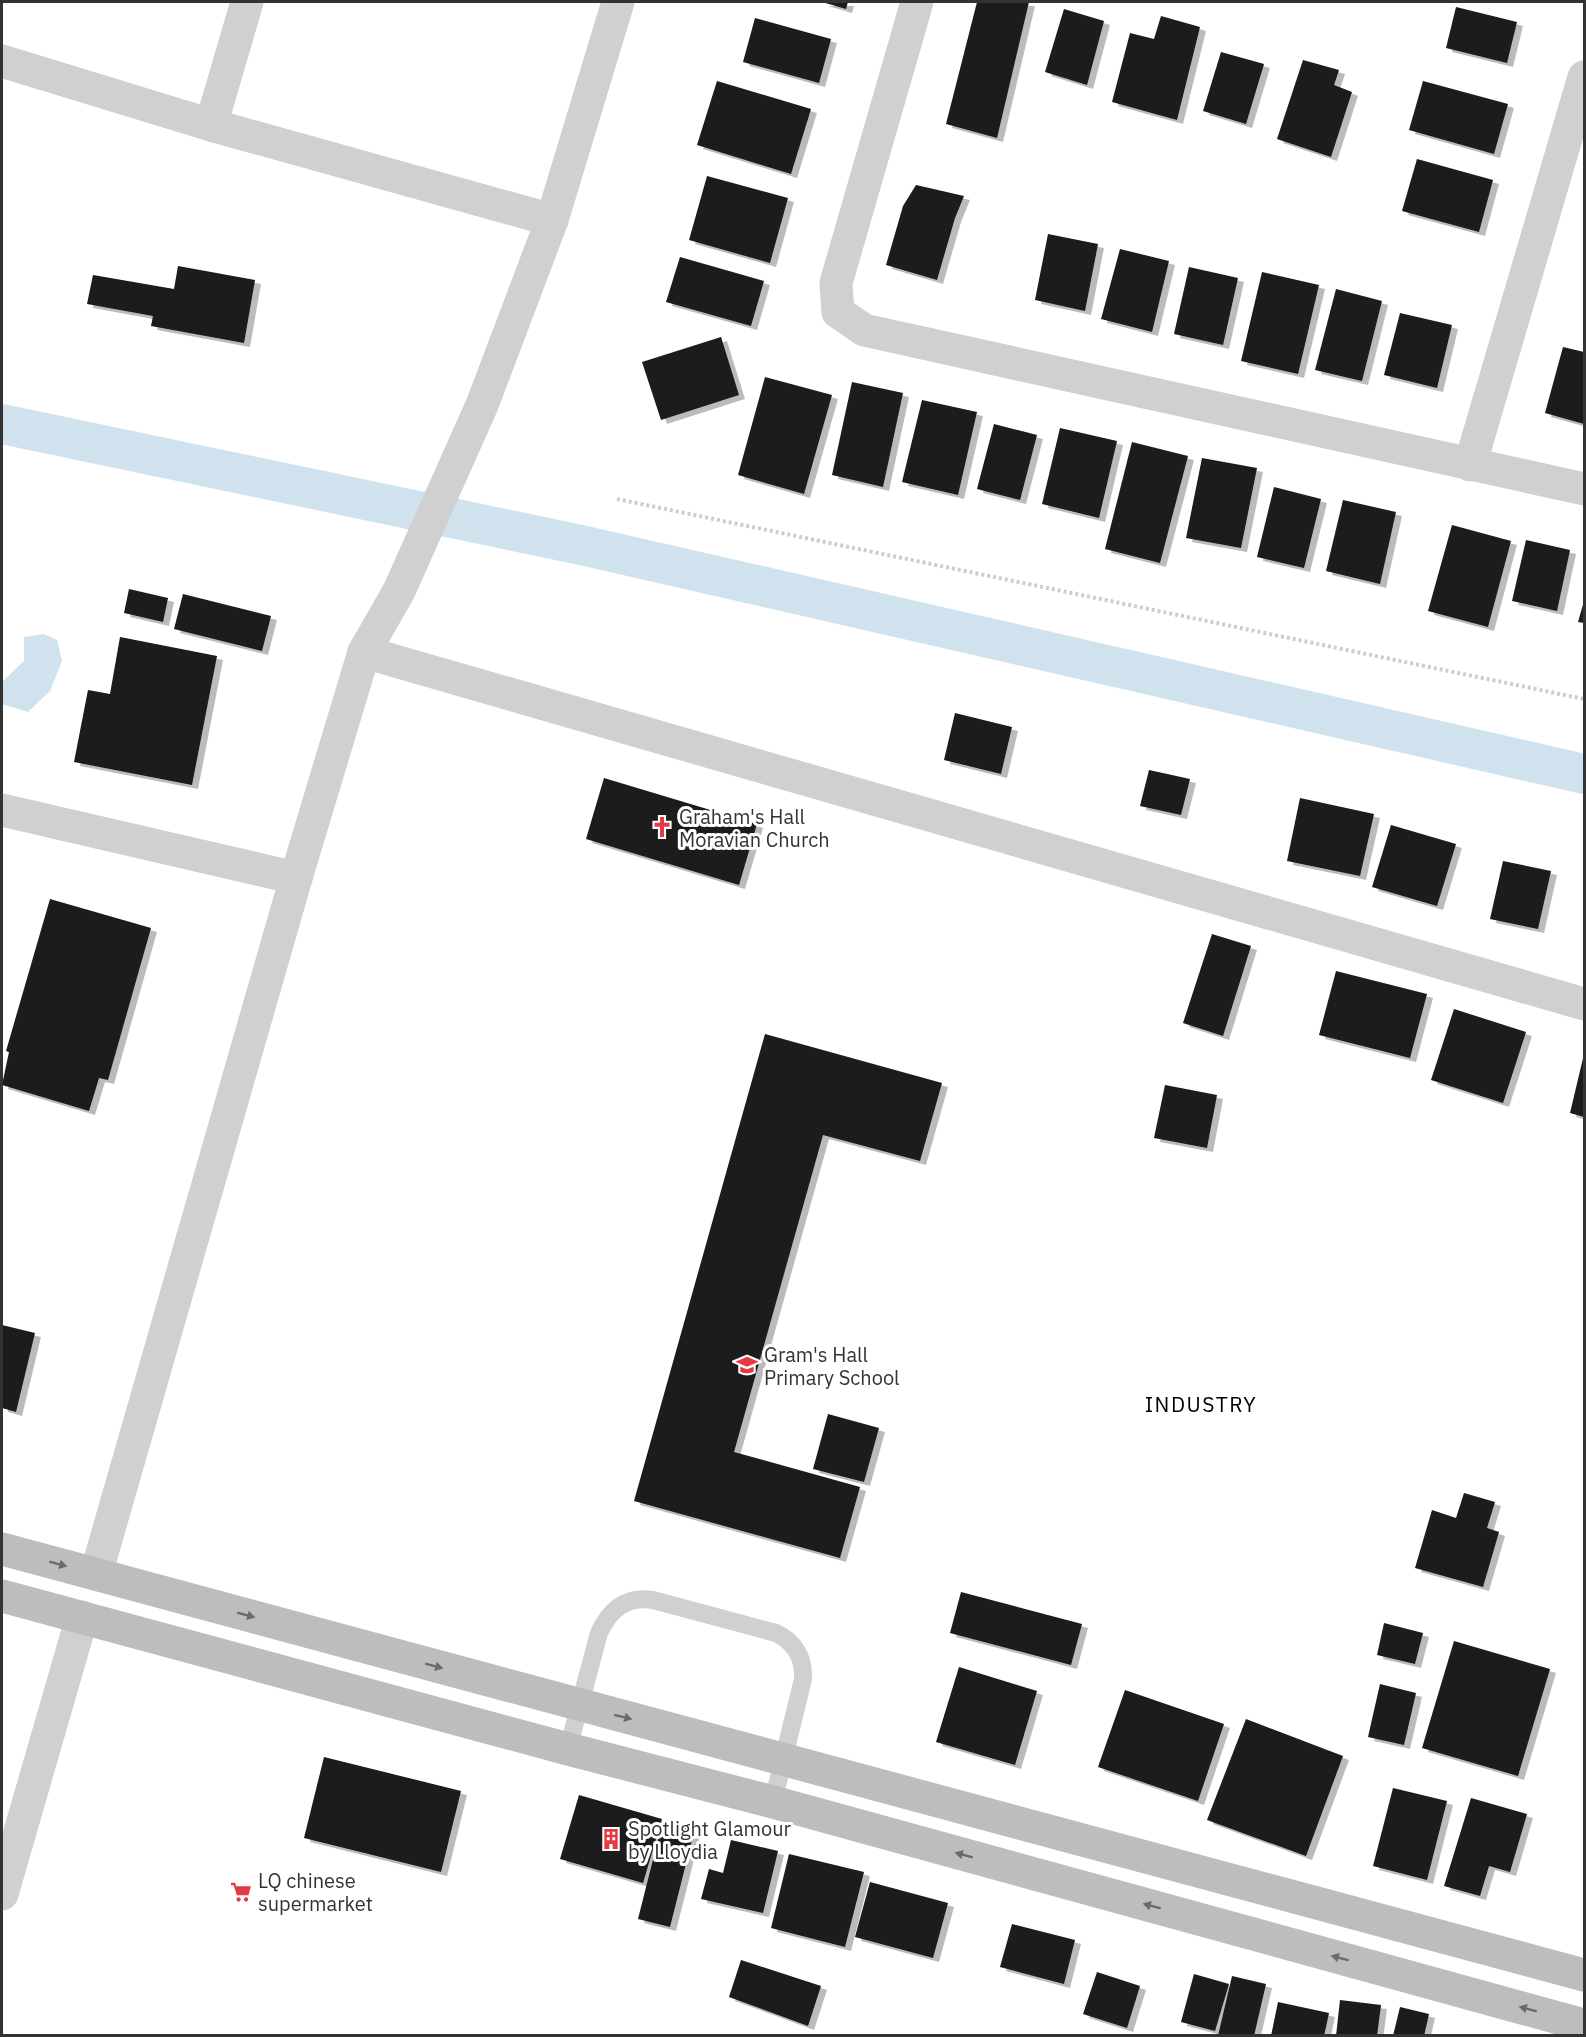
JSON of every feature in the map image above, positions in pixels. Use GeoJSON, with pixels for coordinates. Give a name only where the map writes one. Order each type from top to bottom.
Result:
{"type":"FeatureCollection","features":[{"type":"Feature","properties":{"kind":"main road"},"geometry":{"type":"LineString","coordinates":[[2,1549],[1584,1975]]}},
{"type":"Feature","properties":{"kind":"main road"},"geometry":{"type":"LineString","coordinates":[[2,1596],[773,1802],[1584,2025]]}},
{"type":"Feature","properties":{"kind":"street"},"geometry":{"type":"LineString","coordinates":[[211,125],[247,2]]}},
{"type":"Feature","properties":{"kind":"street"},"geometry":{"type":"LineString","coordinates":[[96,1574],[296,878],[364,652],[399,591],[482,405],[552,220],[618,2]]}},
{"type":"Feature","properties":{"kind":"street"},"geometry":{"type":"LineString","coordinates":[[917,2],[836,283],[838,312],[864,330],[1584,489]]}},
{"type":"Feature","properties":{"kind":"street"},"geometry":{"type":"LineString","coordinates":[[2,61],[211,125],[552,220]]}},
{"type":"Feature","properties":{"kind":"street"},"geometry":{"type":"LineString","coordinates":[[1470,465],[1584,77]]}},
{"type":"Feature","properties":{"kind":"street"},"geometry":{"type":"LineString","coordinates":[[364,652],[1584,1004]]}},
{"type":"Feature","properties":{"kind":"street"},"geometry":{"type":"LineString","coordinates":[[2,810],[296,878]]}},
{"type":"Feature","properties":{"kind":"street"},"geometry":{"type":"LineString","coordinates":[[4,1877],[82,1617]]}},
{"type":"Feature","properties":{"kind":"lane"},"geometry":{"type":"LineString","coordinates":[[568,1749],[599,1633],[613,1610],[620,1604],[632,1600],[642,1599],[664,1603],[776,1633],[791,1643],[801,1659],[802,1679],[773,1802]]}},
{"type":"Feature","properties":{"kind":"path"},"geometry":{"type":"LineString","coordinates":[[617,499],[1584,699]]}},
{"type":"Feature","properties":{"kind":"water"},"geometry":{"type":"Polygon","coordinates":[[[44,634],[57,640],[62,661],[50,691],[28,712],[2,704],[2,682],[24,661],[24,637],[44,634]]]}},
{"type":"Feature","properties":{"kind":"building"},"geometry":{"type":"Polygon","coordinates":[[[822,2],[848,2],[846,9],[822,2]]]}},
{"type":"Feature","properties":{"kind":"building"},"geometry":{"type":"Polygon","coordinates":[[[977,2],[1029,2],[997,138],[946,124],[977,2]]]}},
{"type":"Feature","properties":{"kind":"building"},"geometry":{"type":"Polygon","coordinates":[[[1456,7],[1517,22],[1507,63],[1446,48],[1456,7]]]}},
{"type":"Feature","properties":{"kind":"building"},"geometry":{"type":"Polygon","coordinates":[[[1064,9],[1104,21],[1087,85],[1045,72],[1064,9]]]}},
{"type":"Feature","properties":{"kind":"building"},"geometry":{"type":"Polygon","coordinates":[[[1161,16],[1200,27],[1177,120],[1112,102],[1130,33],[1154,39],[1161,16]]]}},
{"type":"Feature","properties":{"kind":"building"},"geometry":{"type":"Polygon","coordinates":[[[755,18],[831,39],[819,83],[743,62],[755,18]]]}},
{"type":"Feature","properties":{"kind":"building"},"geometry":{"type":"Polygon","coordinates":[[[1221,52],[1264,64],[1246,124],[1203,111],[1221,52]]]}},
{"type":"Feature","properties":{"kind":"building"},"geometry":{"type":"Polygon","coordinates":[[[1303,60],[1339,70],[1334,85],[1352,92],[1331,157],[1277,139],[1303,60]]]}},
{"type":"Feature","properties":{"kind":"building"},"geometry":{"type":"Polygon","coordinates":[[[717,81],[811,109],[791,174],[697,145],[717,81]]]}},
{"type":"Feature","properties":{"kind":"building"},"geometry":{"type":"Polygon","coordinates":[[[1423,81],[1508,104],[1494,154],[1409,130],[1423,81]]]}},
{"type":"Feature","properties":{"kind":"building"},"geometry":{"type":"Polygon","coordinates":[[[1417,159],[1493,180],[1479,232],[1402,211],[1417,159]]]}},
{"type":"Feature","properties":{"kind":"building"},"geometry":{"type":"Polygon","coordinates":[[[707,176],[788,198],[770,263],[689,240],[707,176]]]}},
{"type":"Feature","properties":{"kind":"building"},"geometry":{"type":"Polygon","coordinates":[[[916,185],[964,196],[955,218],[937,280],[886,265],[903,206],[916,185]]]}},
{"type":"Feature","properties":{"kind":"building"},"geometry":{"type":"Polygon","coordinates":[[[1048,234],[1098,244],[1085,311],[1035,300],[1048,234]]]}},
{"type":"Feature","properties":{"kind":"building"},"geometry":{"type":"Polygon","coordinates":[[[1120,249],[1169,261],[1152,332],[1101,319],[1120,249]]]}},
{"type":"Feature","properties":{"kind":"building"},"geometry":{"type":"Polygon","coordinates":[[[680,257],[764,281],[751,326],[666,302],[680,257]]]}},
{"type":"Feature","properties":{"kind":"building"},"geometry":{"type":"Polygon","coordinates":[[[178,266],[255,280],[244,343],[151,326],[153,316],[87,304],[93,275],[174,289],[178,266]]]}},
{"type":"Feature","properties":{"kind":"building"},"geometry":{"type":"Polygon","coordinates":[[[1189,267],[1238,278],[1223,345],[1174,334],[1189,267]]]}},
{"type":"Feature","properties":{"kind":"building"},"geometry":{"type":"Polygon","coordinates":[[[1262,272],[1319,285],[1298,374],[1241,361],[1262,272]]]}},
{"type":"Feature","properties":{"kind":"building"},"geometry":{"type":"Polygon","coordinates":[[[1336,289],[1382,301],[1362,381],[1315,370],[1336,289]]]}},
{"type":"Feature","properties":{"kind":"building"},"geometry":{"type":"Polygon","coordinates":[[[1400,313],[1452,325],[1437,388],[1384,375],[1400,313]]]}},
{"type":"Feature","properties":{"kind":"building"},"geometry":{"type":"Polygon","coordinates":[[[721,337],[739,395],[661,420],[642,362],[721,337]]]}},
{"type":"Feature","properties":{"kind":"building"},"geometry":{"type":"Polygon","coordinates":[[[1563,347],[1584,352],[1584,424],[1545,413],[1563,347]]]}},
{"type":"Feature","properties":{"kind":"building"},"geometry":{"type":"Polygon","coordinates":[[[765,377],[832,395],[804,494],[738,475],[765,377]]]}},
{"type":"Feature","properties":{"kind":"building"},"geometry":{"type":"Polygon","coordinates":[[[852,382],[903,393],[883,487],[832,475],[852,382]]]}},
{"type":"Feature","properties":{"kind":"building"},"geometry":{"type":"Polygon","coordinates":[[[922,400],[977,412],[958,495],[902,482],[922,400]]]}},
{"type":"Feature","properties":{"kind":"building"},"geometry":{"type":"Polygon","coordinates":[[[994,424],[1037,435],[1020,500],[977,489],[994,424]]]}},
{"type":"Feature","properties":{"kind":"building"},"geometry":{"type":"Polygon","coordinates":[[[1060,428],[1117,441],[1099,518],[1042,504],[1060,428]]]}},
{"type":"Feature","properties":{"kind":"building"},"geometry":{"type":"Polygon","coordinates":[[[1132,442],[1188,456],[1160,563],[1105,549],[1132,442]]]}},
{"type":"Feature","properties":{"kind":"building"},"geometry":{"type":"Polygon","coordinates":[[[1202,458],[1257,468],[1241,548],[1186,538],[1202,458]]]}},
{"type":"Feature","properties":{"kind":"building"},"geometry":{"type":"Polygon","coordinates":[[[1274,487],[1321,499],[1304,568],[1257,557],[1274,487]]]}},
{"type":"Feature","properties":{"kind":"building"},"geometry":{"type":"Polygon","coordinates":[[[1343,500],[1396,512],[1380,584],[1326,571],[1343,500]]]}},
{"type":"Feature","properties":{"kind":"building"},"geometry":{"type":"Polygon","coordinates":[[[1452,525],[1511,541],[1488,627],[1428,611],[1452,525]]]}},
{"type":"Feature","properties":{"kind":"building"},"geometry":{"type":"Polygon","coordinates":[[[1526,540],[1570,550],[1557,611],[1512,601],[1526,540]]]}},
{"type":"Feature","properties":{"kind":"building"},"geometry":{"type":"Polygon","coordinates":[[[129,589],[168,598],[163,622],[124,613],[129,589]]]}},
{"type":"Feature","properties":{"kind":"building"},"geometry":{"type":"Polygon","coordinates":[[[183,594],[271,616],[262,651],[174,629],[183,594]]]}},
{"type":"Feature","properties":{"kind":"building"},"geometry":{"type":"Polygon","coordinates":[[[1584,601],[1584,623],[1578,622],[1584,601]]]}},
{"type":"Feature","properties":{"kind":"building"},"geometry":{"type":"Polygon","coordinates":[[[120,637],[217,656],[192,785],[74,762],[88,690],[110,694],[120,637]]]}},
{"type":"Feature","properties":{"kind":"building"},"geometry":{"type":"Polygon","coordinates":[[[955,713],[1012,727],[1001,774],[944,760],[955,713]]]}},
{"type":"Feature","properties":{"kind":"building"},"geometry":{"type":"Polygon","coordinates":[[[1149,770],[1190,779],[1181,815],[1140,806],[1149,770]]]}},
{"type":"Feature","properties":{"kind":"building"},"geometry":{"type":"Polygon","coordinates":[[[604,778],[757,824],[739,885],[586,839],[604,778]]]}},
{"type":"Feature","properties":{"kind":"building"},"geometry":{"type":"Polygon","coordinates":[[[1300,798],[1374,814],[1360,876],[1287,861],[1300,798]]]}},
{"type":"Feature","properties":{"kind":"building"},"geometry":{"type":"Polygon","coordinates":[[[1391,825],[1456,844],[1437,906],[1372,887],[1391,825]]]}},
{"type":"Feature","properties":{"kind":"building"},"geometry":{"type":"Polygon","coordinates":[[[1503,861],[1551,871],[1538,929],[1490,919],[1503,861]]]}},
{"type":"Feature","properties":{"kind":"building"},"geometry":{"type":"Polygon","coordinates":[[[50,899],[151,928],[108,1080],[99,1078],[89,1111],[2,1085],[9,1052],[6,1051],[50,899]]]}},
{"type":"Feature","properties":{"kind":"building"},"geometry":{"type":"Polygon","coordinates":[[[1212,934],[1251,946],[1223,1036],[1183,1023],[1212,934]]]}},
{"type":"Feature","properties":{"kind":"building"},"geometry":{"type":"Polygon","coordinates":[[[1336,971],[1427,994],[1410,1058],[1319,1035],[1336,971]]]}},
{"type":"Feature","properties":{"kind":"building"},"geometry":{"type":"Polygon","coordinates":[[[1454,1009],[1526,1032],[1503,1103],[1431,1080],[1454,1009]]]}},
{"type":"Feature","properties":{"kind":"building","name":"Gram's Hall Primary School"},"geometry":{"type":"Polygon","coordinates":[[[765,1034],[942,1083],[920,1161],[823,1135],[734,1452],[860,1487],[840,1558],[634,1501],[765,1034]]]}},
{"type":"Feature","properties":{"kind":"building"},"geometry":{"type":"Polygon","coordinates":[[[1584,1054],[1584,1117],[1570,1113],[1584,1054]]]}},
{"type":"Feature","properties":{"kind":"building"},"geometry":{"type":"Polygon","coordinates":[[[1165,1085],[1217,1095],[1207,1148],[1154,1138],[1165,1085]]]}},
{"type":"Feature","properties":{"kind":"building"},"geometry":{"type":"Polygon","coordinates":[[[2,1325],[35,1333],[16,1412],[2,1408],[2,1325]]]}},
{"type":"Feature","properties":{"kind":"building"},"geometry":{"type":"Polygon","coordinates":[[[828,1414],[879,1428],[864,1482],[813,1469],[828,1414]]]}},
{"type":"Feature","properties":{"kind":"building"},"geometry":{"type":"Polygon","coordinates":[[[1464,1493],[1495,1502],[1487,1528],[1499,1532],[1483,1587],[1415,1568],[1432,1510],[1456,1518],[1464,1493]]]}},
{"type":"Feature","properties":{"kind":"building"},"geometry":{"type":"Polygon","coordinates":[[[961,1592],[1082,1624],[1071,1665],[950,1633],[961,1592]]]}},
{"type":"Feature","properties":{"kind":"building"},"geometry":{"type":"Polygon","coordinates":[[[1384,1623],[1423,1633],[1415,1664],[1377,1655],[1384,1623]]]}},
{"type":"Feature","properties":{"kind":"building"},"geometry":{"type":"Polygon","coordinates":[[[1454,1641],[1550,1669],[1518,1776],[1422,1748],[1454,1641]]]}},
{"type":"Feature","properties":{"kind":"building"},"geometry":{"type":"Polygon","coordinates":[[[959,1667],[1037,1691],[1015,1765],[936,1742],[959,1667]]]}},
{"type":"Feature","properties":{"kind":"building"},"geometry":{"type":"Polygon","coordinates":[[[1380,1684],[1416,1693],[1404,1745],[1368,1737],[1380,1684]]]}},
{"type":"Feature","properties":{"kind":"building"},"geometry":{"type":"Polygon","coordinates":[[[1125,1690],[1224,1724],[1198,1801],[1098,1767],[1125,1690]]]}},
{"type":"Feature","properties":{"kind":"building"},"geometry":{"type":"Polygon","coordinates":[[[1246,1719],[1343,1756],[1306,1856],[1207,1820],[1246,1719]]]}},
{"type":"Feature","properties":{"kind":"building"},"geometry":{"type":"Polygon","coordinates":[[[324,1757],[461,1791],[441,1872],[304,1838],[324,1757]]]}},
{"type":"Feature","properties":{"kind":"building"},"geometry":{"type":"Polygon","coordinates":[[[1393,1788],[1447,1801],[1427,1880],[1373,1866],[1393,1788]]]}},
{"type":"Feature","properties":{"kind":"building","name":"Spotlight Glamour by Lloydia"},"geometry":{"type":"Polygon","coordinates":[[[579,1795],[662,1819],[643,1883],[560,1859],[579,1795]]]}},
{"type":"Feature","properties":{"kind":"building"},"geometry":{"type":"Polygon","coordinates":[[[1471,1798],[1527,1814],[1510,1872],[1489,1866],[1480,1896],[1444,1886],[1471,1798]]]}},
{"type":"Feature","properties":{"kind":"building"},"geometry":{"type":"Polygon","coordinates":[[[663,1820],[695,1828],[670,1927],[638,1919],[663,1820]]]}},
{"type":"Feature","properties":{"kind":"building"},"geometry":{"type":"Polygon","coordinates":[[[731,1840],[778,1851],[763,1913],[701,1899],[709,1869],[723,1873],[731,1840]]]}},
{"type":"Feature","properties":{"kind":"building"},"geometry":{"type":"Polygon","coordinates":[[[789,1854],[864,1872],[845,1947],[771,1928],[789,1854]]]}},
{"type":"Feature","properties":{"kind":"building"},"geometry":{"type":"Polygon","coordinates":[[[870,1882],[948,1903],[933,1958],[855,1937],[870,1882]]]}},
{"type":"Feature","properties":{"kind":"building"},"geometry":{"type":"Polygon","coordinates":[[[1012,1924],[1075,1940],[1064,1984],[1000,1967],[1012,1924]]]}},
{"type":"Feature","properties":{"kind":"building"},"geometry":{"type":"Polygon","coordinates":[[[741,1960],[821,1986],[808,2026],[729,1997],[741,1960]]]}},
{"type":"Feature","properties":{"kind":"building"},"geometry":{"type":"Polygon","coordinates":[[[1097,1972],[1140,1986],[1127,2028],[1083,2014],[1097,1972]]]}},
{"type":"Feature","properties":{"kind":"building"},"geometry":{"type":"Polygon","coordinates":[[[1194,1974],[1229,1984],[1215,2031],[1181,2022],[1194,1974]]]}},
{"type":"Feature","properties":{"kind":"building"},"geometry":{"type":"Polygon","coordinates":[[[1232,1976],[1266,1984],[1254,2036],[1218,2036],[1232,1976]]]}},
{"type":"Feature","properties":{"kind":"building"},"geometry":{"type":"Polygon","coordinates":[[[1340,2000],[1381,2005],[1377,2036],[1336,2036],[1340,2000]]]}},
{"type":"Feature","properties":{"kind":"building"},"geometry":{"type":"Polygon","coordinates":[[[1278,2002],[1329,2013],[1324,2036],[1271,2036],[1278,2002]]]}},
{"type":"Feature","properties":{"kind":"building"},"geometry":{"type":"Polygon","coordinates":[[[1400,2007],[1429,2014],[1424,2036],[1393,2036],[1400,2007]]]}},
{"type":"Feature","properties":{"kind":"waterway"},"geometry":{"type":"LineString","coordinates":[[2,424],[581,545],[1584,774]]}},
{"type":"Feature","properties":{"kind":"place","name":"Graham's Hall Moravian Church"},"geometry":{"type":"Point","coordinates":[662,827]}},
{"type":"Feature","properties":{"kind":"place","name":"Gram's Hall Primary School"},"geometry":{"type":"Point","coordinates":[747,1365]}},
{"type":"Feature","properties":{"kind":"place","name":"Spotlight Glamour by Lloydia"},"geometry":{"type":"Point","coordinates":[611,1839]}},
{"type":"Feature","properties":{"kind":"place","name":"LQ chinese supermarket"},"geometry":{"type":"Point","coordinates":[241,1892]}},
{"type":"Feature","properties":{"kind":"district","name":"INDUSTRY"},"geometry":{"type":"Point","coordinates":[1201,1404]}}]}
